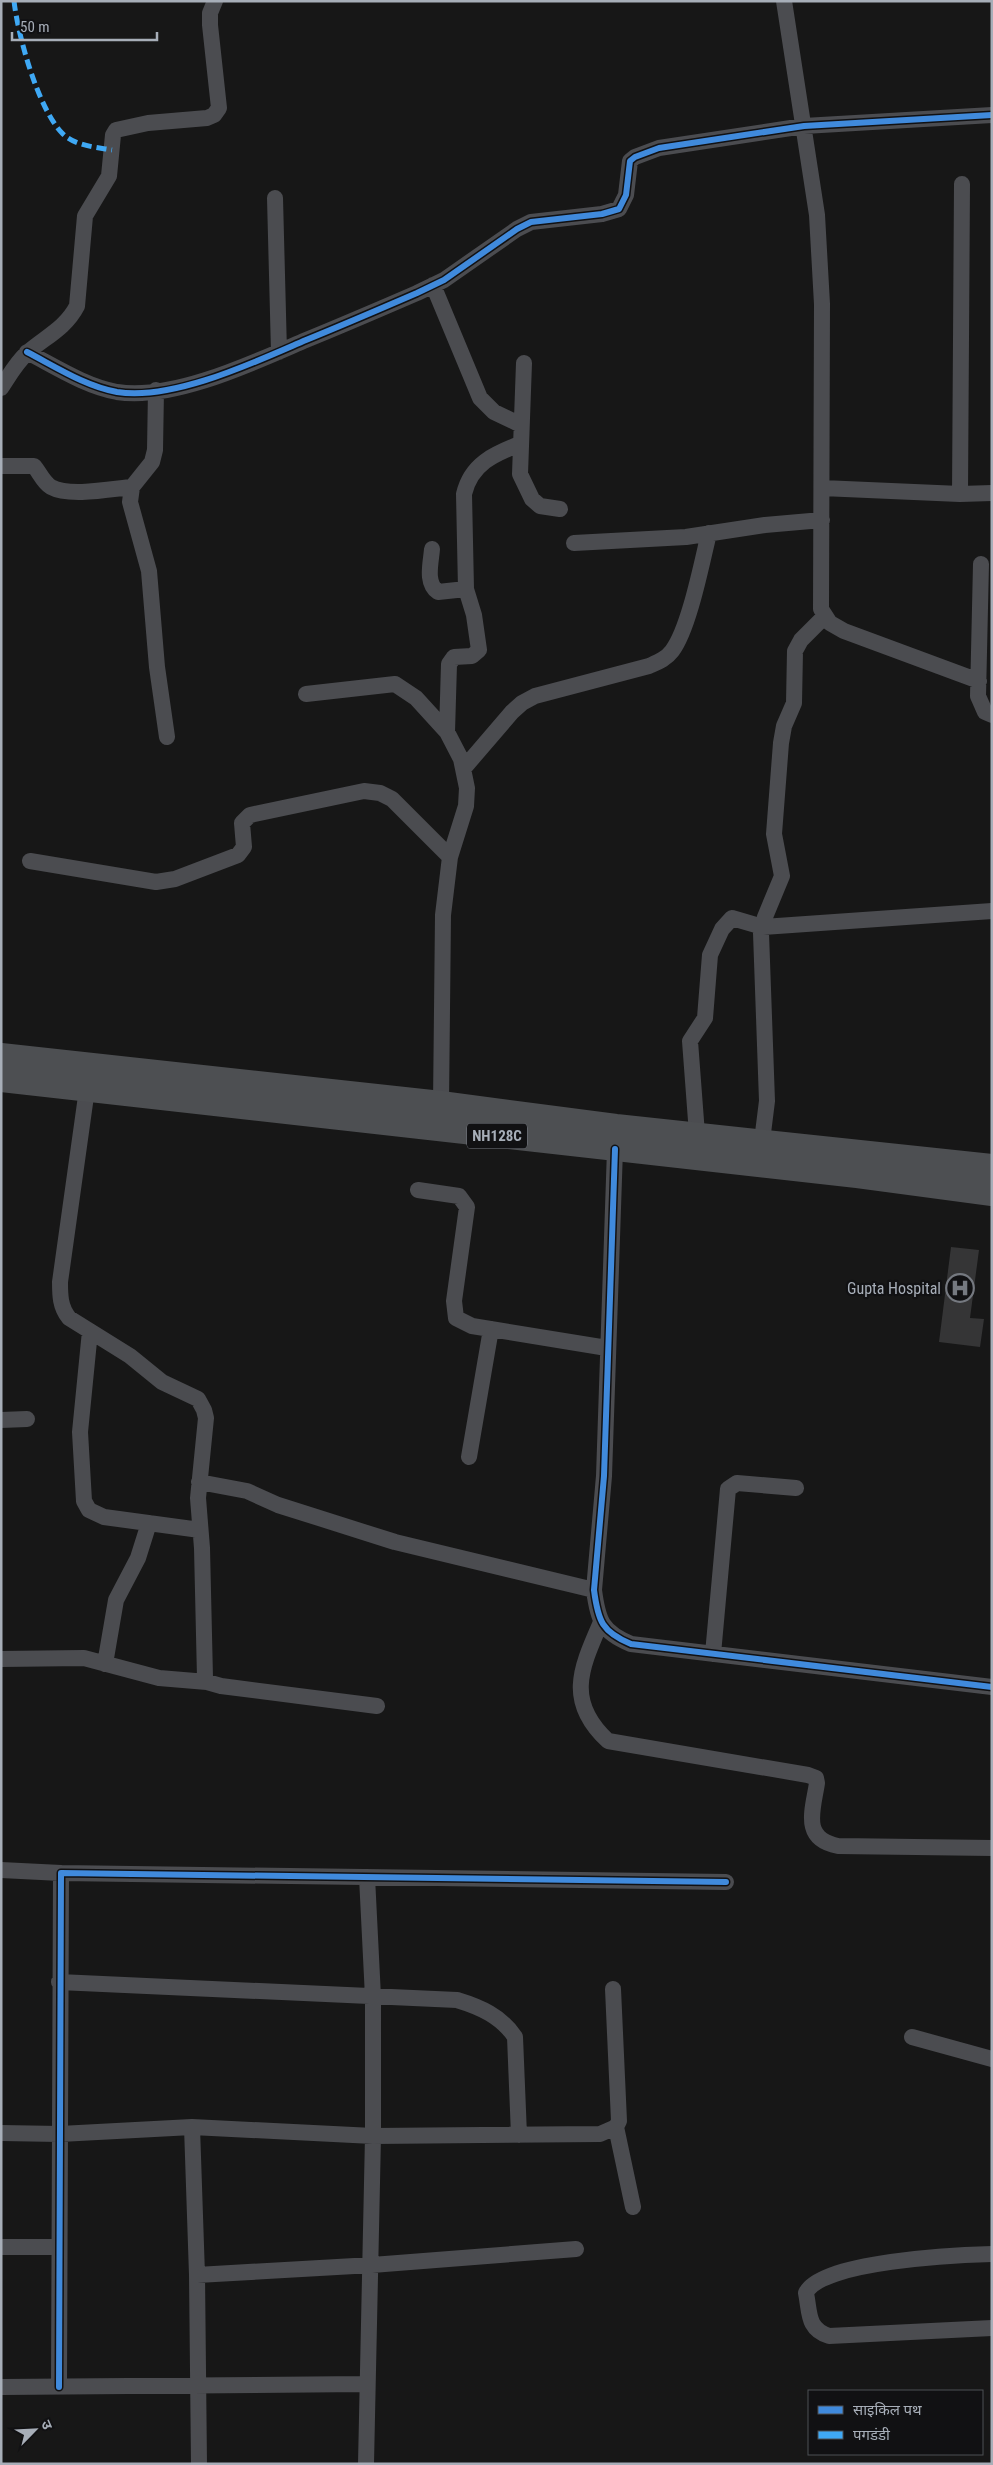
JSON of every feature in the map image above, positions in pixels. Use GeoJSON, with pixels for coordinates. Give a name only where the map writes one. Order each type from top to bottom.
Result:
{"type":"FeatureCollection","features":[{"type":"Feature","properties":{"kind":"highway","name":"NH128C"},"geometry":{"type":"LineString","coordinates":[[1,1056],[441,1104],[616,1127],[697,1134],[992,1167]]}},
{"type":"Feature","properties":{"kind":"highway","name":"NH128C"},"geometry":{"type":"LineString","coordinates":[[1,1079],[857,1175],[992,1193]]}},
{"type":"Feature","properties":{"kind":"street"},"geometry":{"type":"LineString","coordinates":[[1,388],[28,352],[54,334],[73,314],[77,306],[85,216],[110,176],[113,135],[116,130],[148,123],[207,118],[214,115],[219,108],[210,25],[210,13],[215,1]]}},
{"type":"Feature","properties":{"kind":"street"},"geometry":{"type":"LineString","coordinates":[[784,1],[816,215],[822,304],[821,602],[824,617],[844,631],[979,681]]}},
{"type":"Feature","properties":{"kind":"street"},"geometry":{"type":"LineString","coordinates":[[28,352],[98,388],[138,394],[192,384],[279,352],[433,285],[517,229],[531,222],[602,214],[619,209],[626,195],[630,161],[643,153],[659,148],[804,126],[992,115]]}},
{"type":"Feature","properties":{"kind":"street"},"geometry":{"type":"LineString","coordinates":[[960,494],[962,184]]}},
{"type":"Feature","properties":{"kind":"street"},"geometry":{"type":"LineString","coordinates":[[274,198],[279,352]]}},
{"type":"Feature","properties":{"kind":"street"},"geometry":{"type":"LineString","coordinates":[[433,285],[480,398],[494,412],[521,425]]}},
{"type":"Feature","properties":{"kind":"street"},"geometry":{"type":"LineString","coordinates":[[524,363],[520,474],[532,499],[540,506],[560,510]]}},
{"type":"Feature","properties":{"kind":"street"},"geometry":{"type":"LineString","coordinates":[[156,390],[155,450],[152,462],[132,487],[132,512],[149,570],[157,666],[167,737]]}},
{"type":"Feature","properties":{"kind":"street"},"geometry":{"type":"LineString","coordinates":[[447,732],[449,664],[454,657],[472,656],[479,650],[474,616],[466,589],[464,494],[466,483],[481,462],[492,455],[520,444]]}},
{"type":"Feature","properties":{"kind":"street"},"geometry":{"type":"LineString","coordinates":[[1,466],[34,466],[44,481],[58,489],[72,491],[132,487]]}},
{"type":"Feature","properties":{"kind":"street"},"geometry":{"type":"LineString","coordinates":[[822,488],[960,494],[992,493]]}},
{"type":"Feature","properties":{"kind":"street"},"geometry":{"type":"LineString","coordinates":[[574,543],[648,540],[766,524],[822,520]]}},
{"type":"Feature","properties":{"kind":"street"},"geometry":{"type":"LineString","coordinates":[[464,768],[522,703],[535,696],[649,666],[667,656],[677,643],[685,623],[710,533]]}},
{"type":"Feature","properties":{"kind":"street"},"geometry":{"type":"LineString","coordinates":[[432,549],[430,578],[435,590],[438,592],[466,589]]}},
{"type":"Feature","properties":{"kind":"street"},"geometry":{"type":"LineString","coordinates":[[981,564],[978,696],[985,712],[992,715]]}},
{"type":"Feature","properties":{"kind":"street"},"geometry":{"type":"LineString","coordinates":[[762,1141],[767,1101],[763,927],[782,876],[774,834],[781,743],[784,726],[794,703],[795,651],[801,640],[824,617]]}},
{"type":"Feature","properties":{"kind":"street"},"geometry":{"type":"LineString","coordinates":[[306,694],[395,684],[416,698],[447,732],[464,768],[467,788],[466,806],[450,857],[443,916],[441,954],[441,1104]]}},
{"type":"Feature","properties":{"kind":"street"},"geometry":{"type":"LineString","coordinates":[[30,861],[144,882],[167,881],[233,857],[243,851],[242,823],[250,815],[364,791],[380,793],[392,798],[450,857]]}},
{"type":"Feature","properties":{"kind":"street"},"geometry":{"type":"LineString","coordinates":[[697,1134],[690,1040],[705,1018],[710,955],[722,929],[732,918],[763,927],[992,911]]}},
{"type":"Feature","properties":{"kind":"street"},"geometry":{"type":"LineString","coordinates":[[87,1089],[60,1288],[64,1311],[69,1318],[130,1356],[162,1382],[201,1403],[206,1418],[200,1482],[200,1530],[203,1673],[207,1682]]}},
{"type":"Feature","properties":{"kind":"street"},"geometry":{"type":"LineString","coordinates":[[616,1149],[607,1348],[604,1476],[594,1590],[601,1622],[607,1631],[631,1644],[992,1687]]}},
{"type":"Feature","properties":{"kind":"street"},"geometry":{"type":"LineString","coordinates":[[418,1190],[459,1196],[467,1207],[454,1313],[461,1322],[491,1329],[607,1348]]}},
{"type":"Feature","properties":{"kind":"street"},"geometry":{"type":"LineString","coordinates":[[469,1457],[491,1329]]}},
{"type":"Feature","properties":{"kind":"street"},"geometry":{"type":"LineString","coordinates":[[90,1331],[81,1424],[84,1501],[89,1510],[104,1517],[200,1530]]}},
{"type":"Feature","properties":{"kind":"street"},"geometry":{"type":"LineString","coordinates":[[1,1420],[27,1419]]}},
{"type":"Feature","properties":{"kind":"street"},"geometry":{"type":"LineString","coordinates":[[200,1482],[247,1491],[278,1506],[395,1542],[594,1590]]}},
{"type":"Feature","properties":{"kind":"street"},"geometry":{"type":"LineString","coordinates":[[713,1654],[728,1489],[737,1483],[796,1488]]}},
{"type":"Feature","properties":{"kind":"street"},"geometry":{"type":"LineString","coordinates":[[105,1664],[116,1600],[138,1558],[149,1523]]}},
{"type":"Feature","properties":{"kind":"street"},"geometry":{"type":"LineString","coordinates":[[601,1622],[581,1672],[581,1686],[588,1717],[596,1730],[608,1741],[808,1775],[816,1778],[812,1828],[818,1838],[827,1844],[992,1848]]}},
{"type":"Feature","properties":{"kind":"street"},"geometry":{"type":"LineString","coordinates":[[1,1659],[76,1658],[158,1678],[207,1682],[227,1687],[376,1706]]}},
{"type":"Feature","properties":{"kind":"street"},"geometry":{"type":"LineString","coordinates":[[1,1870],[61,1873],[726,1882]]}},
{"type":"Feature","properties":{"kind":"street"},"geometry":{"type":"LineString","coordinates":[[59,2387],[59,1982],[61,1873]]}},
{"type":"Feature","properties":{"kind":"street"},"geometry":{"type":"LineString","coordinates":[[366,2464],[366,2384],[372,2266],[373,2136],[373,1998],[367,1878]]}},
{"type":"Feature","properties":{"kind":"street"},"geometry":{"type":"LineString","coordinates":[[59,1982],[373,1998],[457,2000],[477,2006],[507,2026],[515,2038],[519,2134]]}},
{"type":"Feature","properties":{"kind":"street"},"geometry":{"type":"LineString","coordinates":[[613,1989],[619,2121],[616,2127],[633,2207]]}},
{"type":"Feature","properties":{"kind":"street"},"geometry":{"type":"LineString","coordinates":[[912,2037],[992,2059]]}},
{"type":"Feature","properties":{"kind":"street"},"geometry":{"type":"LineString","coordinates":[[192,2126],[197,2275],[199,2464]]}},
{"type":"Feature","properties":{"kind":"street"},"geometry":{"type":"LineString","coordinates":[[1,2133],[60,2134],[192,2126],[373,2136],[600,2134],[616,2127]]}},
{"type":"Feature","properties":{"kind":"street"},"geometry":{"type":"LineString","coordinates":[[1,2247],[58,2247]]}},
{"type":"Feature","properties":{"kind":"street"},"geometry":{"type":"LineString","coordinates":[[197,2275],[372,2266],[576,2249]]}},
{"type":"Feature","properties":{"kind":"street"},"geometry":{"type":"LineString","coordinates":[[992,2254],[918,2258],[872,2265],[826,2276],[813,2282],[806,2293],[815,2330],[829,2336],[992,2328]]}},
{"type":"Feature","properties":{"kind":"street"},"geometry":{"type":"LineString","coordinates":[[1,2387],[366,2384]]}},
{"type":"Feature","properties":{"kind":"building"},"geometry":{"type":"Polygon","coordinates":[[[951,1247],[979,1250],[970,1318],[984,1319],[980,1347],[939,1342],[951,1247]]]}},
{"type":"Feature","properties":{"kind":"marked path"},"geometry":{"type":"LineString","coordinates":[[14,1],[30,71],[53,122],[62,133],[73,141],[112,150]]}},
{"type":"Feature","properties":{"kind":"cycle path"},"geometry":{"type":"LineString","coordinates":[[27,352],[82,381],[117,392],[163,391],[188,385],[213,378],[263,359],[417,293],[444,280],[517,229],[531,222],[602,214],[619,209],[626,195],[630,161],[635,157],[659,148],[804,126],[992,115]]}},
{"type":"Feature","properties":{"kind":"cycle path"},"geometry":{"type":"LineString","coordinates":[[615,1149],[604,1476],[594,1590],[597,1610],[603,1624],[614,1635],[631,1644],[992,1687]]}},
{"type":"Feature","properties":{"kind":"cycle path"},"geometry":{"type":"LineString","coordinates":[[59,2387],[61,1873],[726,1882]]}},
{"type":"Feature","properties":{"kind":"place","name":"Gupta Hospital"},"geometry":{"type":"Point","coordinates":[960,1288]}}]}
